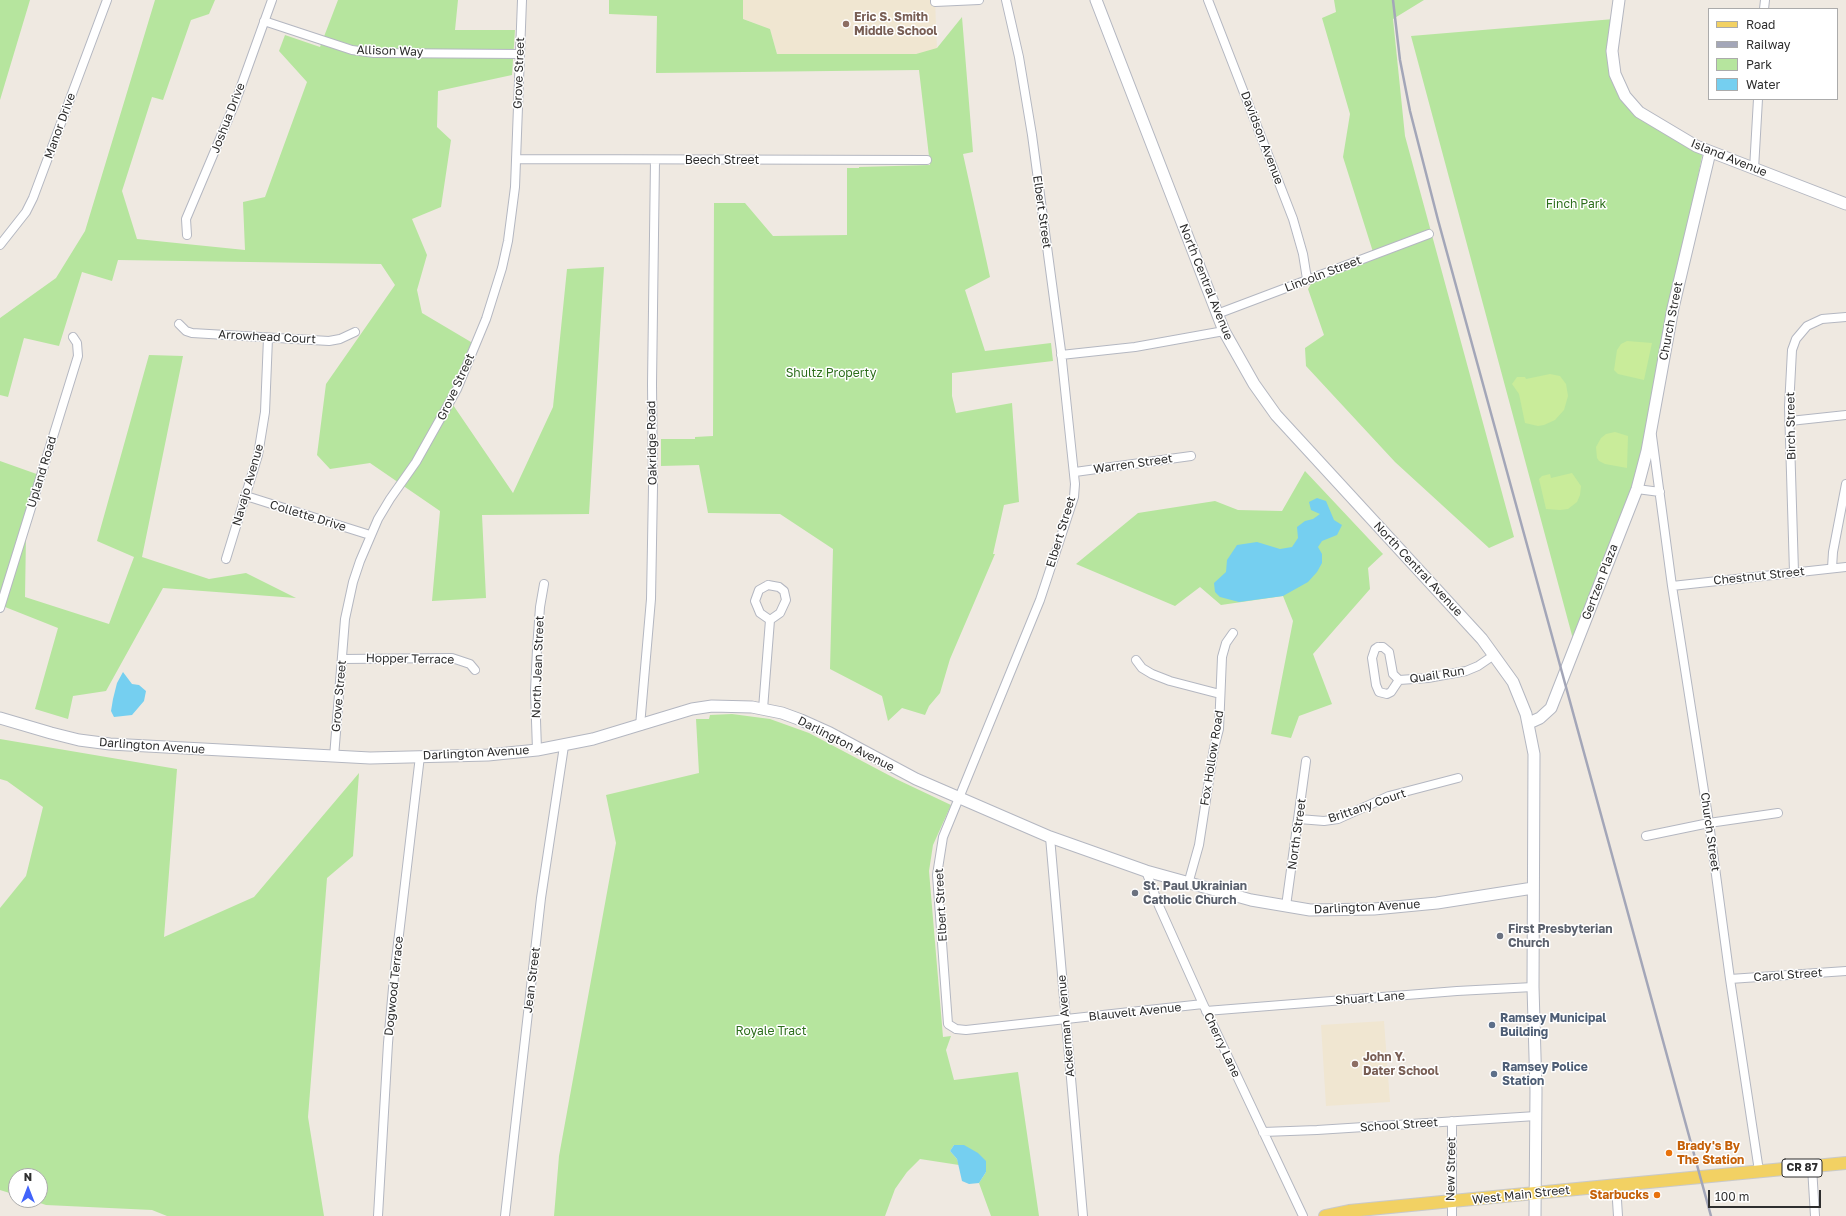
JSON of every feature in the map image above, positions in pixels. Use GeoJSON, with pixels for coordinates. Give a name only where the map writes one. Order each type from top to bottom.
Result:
{"type":"FeatureCollection","features":[{"type":"Feature","properties":{"kind":"main road","name":"North Central Avenue"},"geometry":{"type":"LineString","coordinates":[[1096,0],[1217,314],[1224,331],[1254,384],[1276,415],[1482,639],[1513,682],[1529,723],[1534,754],[1533,987],[1536,1116],[1534,1194],[1535,1216]]}},
{"type":"Feature","properties":{"kind":"main road","name":"Island Avenue"},"geometry":{"type":"LineString","coordinates":[[1619,0],[1612,51],[1613,63],[1617,80],[1625,96],[1639,112],[1648,119],[1696,146],[1846,204]]}},
{"type":"Feature","properties":{"kind":"main road","name":"Church Street"},"geometry":{"type":"LineString","coordinates":[[1651,428],[1672,308],[1710,152]]}},
{"type":"Feature","properties":{"kind":"main road","name":"Gertzen Plaza"},"geometry":{"type":"LineString","coordinates":[[1529,723],[1540,718],[1551,708],[1638,489],[1651,428]]}},
{"type":"Feature","properties":{"kind":"main road","name":"Darlington Avenue"},"geometry":{"type":"LineString","coordinates":[[0,718],[79,740],[110,744],[370,758],[488,755],[537,750],[564,746],[593,739],[640,726],[672,714],[705,707],[732,706],[763,709],[801,720],[830,733],[884,763],[958,798],[1050,837],[1146,871],[1188,884],[1251,900],[1310,910],[1374,909],[1437,902],[1533,888]]}},
{"type":"Feature","properties":{"kind":"main road","name":"CR 87"},"geometry":{"type":"LineString","coordinates":[[1759,1171],[1846,1163]]}},
{"type":"Feature","properties":{"kind":"main road","name":"West Main Street"},"geometry":{"type":"LineString","coordinates":[[1324,1216],[1349,1211],[1759,1171]]}},
{"type":"Feature","properties":{"kind":"street","name":"Manor Drive"},"geometry":{"type":"LineString","coordinates":[[0,246],[26,212],[33,198],[107,0]]}},
{"type":"Feature","properties":{"kind":"street","name":"Joshua Drive"},"geometry":{"type":"LineString","coordinates":[[187,235],[186,219],[235,103],[272,0]]}},
{"type":"Feature","properties":{"kind":"street","name":"Grove Street"},"geometry":{"type":"LineString","coordinates":[[334,757],[348,605],[358,568],[370,535],[390,499],[416,462],[440,421],[473,351],[502,268],[512,214],[517,159],[522,0]]}},
{"type":"Feature","properties":{"kind":"street"},"geometry":{"type":"LineString","coordinates":[[935,1],[979,0]]}},
{"type":"Feature","properties":{"kind":"street","name":"Elbert Street"},"geometry":{"type":"LineString","coordinates":[[948,1024],[938,862],[944,837],[958,798],[1040,600],[1074,497],[1075,472],[1032,135],[1006,0]]}},
{"type":"Feature","properties":{"kind":"street","name":"Davidson Avenue"},"geometry":{"type":"LineString","coordinates":[[1208,0],[1294,220],[1303,254],[1307,279]]}},
{"type":"Feature","properties":{"kind":"street","name":"Allison Way"},"geometry":{"type":"LineString","coordinates":[[264,21],[352,50],[374,53],[520,54]]}},
{"type":"Feature","properties":{"kind":"street"},"geometry":{"type":"LineString","coordinates":[[1754,169],[1758,100]]}},
{"type":"Feature","properties":{"kind":"street","name":"Beech Street"},"geometry":{"type":"LineString","coordinates":[[517,159],[927,160]]}},
{"type":"Feature","properties":{"kind":"street","name":"Oakridge Road"},"geometry":{"type":"LineString","coordinates":[[640,726],[651,599],[655,160]]}},
{"type":"Feature","properties":{"kind":"street","name":"Lincoln Street"},"geometry":{"type":"LineString","coordinates":[[1217,314],[1429,234]]}},
{"type":"Feature","properties":{"kind":"street","name":"Birch Street"},"geometry":{"type":"LineString","coordinates":[[1794,572],[1790,421],[1792,350],[1796,339],[1807,326],[1822,319],[1846,317]]}},
{"type":"Feature","properties":{"kind":"street","name":"Arrowhead Court"},"geometry":{"type":"LineString","coordinates":[[179,324],[186,331],[192,333],[332,341],[355,332]]}},
{"type":"Feature","properties":{"kind":"street"},"geometry":{"type":"LineString","coordinates":[[1061,354],[1135,347],[1224,331]]}},
{"type":"Feature","properties":{"kind":"street","name":"Upland Road"},"geometry":{"type":"LineString","coordinates":[[0,608],[78,356],[77,343],[73,337]]}},
{"type":"Feature","properties":{"kind":"street","name":"Navajo Avenue"},"geometry":{"type":"LineString","coordinates":[[226,559],[255,470],[262,434],[268,338]]}},
{"type":"Feature","properties":{"kind":"street"},"geometry":{"type":"LineString","coordinates":[[1790,421],[1846,415]]}},
{"type":"Feature","properties":{"kind":"street","name":"Church Street"},"geometry":{"type":"LineString","coordinates":[[1651,428],[1672,586],[1709,824],[1730,979],[1759,1171]]}},
{"type":"Feature","properties":{"kind":"street","name":"Warren Street"},"geometry":{"type":"LineString","coordinates":[[1075,472],[1191,456]]}},
{"type":"Feature","properties":{"kind":"street"},"geometry":{"type":"LineString","coordinates":[[1832,568],[1833,552],[1846,484]]}},
{"type":"Feature","properties":{"kind":"street"},"geometry":{"type":"LineString","coordinates":[[1638,489],[1660,492]]}},
{"type":"Feature","properties":{"kind":"street","name":"Collette Drive"},"geometry":{"type":"LineString","coordinates":[[246,496],[370,535]]}},
{"type":"Feature","properties":{"kind":"street","name":"Chestnut Street"},"geometry":{"type":"LineString","coordinates":[[1672,586],[1846,567]]}},
{"type":"Feature","properties":{"kind":"street","name":"North Jean Street"},"geometry":{"type":"LineString","coordinates":[[537,750],[535,691],[536,661],[540,607],[544,584]]}},
{"type":"Feature","properties":{"kind":"street"},"geometry":{"type":"LineString","coordinates":[[768,585],[780,587],[786,595],[784,608],[780,614],[770,620],[760,613],[755,601],[759,590],[768,585]]}},
{"type":"Feature","properties":{"kind":"street"},"geometry":{"type":"LineString","coordinates":[[763,709],[770,620]]}},
{"type":"Feature","properties":{"kind":"street","name":"Fox Hollow Road"},"geometry":{"type":"LineString","coordinates":[[1188,884],[1199,845],[1214,748],[1219,729],[1221,711],[1220,694],[1222,657],[1226,644],[1233,633]]}},
{"type":"Feature","properties":{"kind":"street","name":"Quail Run"},"geometry":{"type":"LineString","coordinates":[[1400,680],[1393,674],[1389,652],[1383,647],[1375,649],[1372,658],[1376,685],[1379,692],[1387,694],[1391,692],[1400,680],[1466,671],[1478,666],[1494,655]]}},
{"type":"Feature","properties":{"kind":"street","name":"Hopper Terrace"},"geometry":{"type":"LineString","coordinates":[[342,659],[452,658],[470,664],[475,670]]}},
{"type":"Feature","properties":{"kind":"street"},"geometry":{"type":"LineString","coordinates":[[1136,660],[1142,668],[1152,674],[1170,681],[1220,694]]}},
{"type":"Feature","properties":{"kind":"street","name":"Jean Street"},"geometry":{"type":"LineString","coordinates":[[505,1216],[541,898],[564,746]]}},
{"type":"Feature","properties":{"kind":"street","name":"Dogwood Terrace"},"geometry":{"type":"LineString","coordinates":[[378,1216],[393,992],[420,756]]}},
{"type":"Feature","properties":{"kind":"street","name":"North Street"},"geometry":{"type":"LineString","coordinates":[[1286,906],[1306,762]]}},
{"type":"Feature","properties":{"kind":"street","name":"Brittany Court"},"geometry":{"type":"LineString","coordinates":[[1299,819],[1324,821],[1338,819],[1389,796],[1458,778]]}},
{"type":"Feature","properties":{"kind":"street"},"geometry":{"type":"LineString","coordinates":[[1646,836],[1778,812]]}},
{"type":"Feature","properties":{"kind":"street","name":"Ackerman Avenue"},"geometry":{"type":"LineString","coordinates":[[1050,837],[1083,1216]]}},
{"type":"Feature","properties":{"kind":"street","name":"Cherry Lane"},"geometry":{"type":"LineString","coordinates":[[1146,871],[1205,1008],[1303,1216]]}},
{"type":"Feature","properties":{"kind":"street","name":"Carol Street"},"geometry":{"type":"LineString","coordinates":[[1730,979],[1846,971]]}},
{"type":"Feature","properties":{"kind":"street","name":"Shuart Lane"},"geometry":{"type":"LineString","coordinates":[[1205,1008],[1533,987]]}},
{"type":"Feature","properties":{"kind":"street","name":"Blauvelt Avenue"},"geometry":{"type":"LineString","coordinates":[[948,1024],[956,1029],[966,1030],[1205,1008]]}},
{"type":"Feature","properties":{"kind":"street","name":"School Street"},"geometry":{"type":"LineString","coordinates":[[1263,1132],[1536,1116]]}},
{"type":"Feature","properties":{"kind":"street","name":"New Street"},"geometry":{"type":"LineString","coordinates":[[1452,1121],[1452,1216]]}},
{"type":"Feature","properties":{"kind":"street"},"geometry":{"type":"LineString","coordinates":[[1812,1167],[1815,1216]]}},
{"type":"Feature","properties":{"kind":"street"},"geometry":{"type":"LineString","coordinates":[[1616,1185],[1618,1216]]}},
{"type":"Feature","properties":{"kind":"shaded area","name":"Eric S. Smith Middle School"},"geometry":{"type":"Polygon","coordinates":[[[609,0],[935,0],[937,49],[916,54],[777,54],[770,29],[743,19],[609,14],[609,0]]]}},
{"type":"Feature","properties":{"kind":"shaded area","name":"John Y. Dater School"},"geometry":{"type":"Polygon","coordinates":[[[1384,1021],[1390,1102],[1326,1106],[1321,1025],[1384,1021]]]}},
{"type":"Feature","properties":{"kind":"green space"},"geometry":{"type":"Polygon","coordinates":[[[0,0],[30,0],[0,100],[0,0]]]}},
{"type":"Feature","properties":{"kind":"green space"},"geometry":{"type":"Polygon","coordinates":[[[155,0],[215,0],[209,14],[191,20],[163,100],[152,97],[122,191],[137,239],[245,250],[243,202],[265,197],[307,82],[279,51],[285,35],[320,47],[338,0],[458,0],[455,30],[515,30],[512,75],[438,91],[437,127],[451,140],[441,207],[412,219],[427,255],[417,290],[422,313],[476,345],[451,402],[513,493],[553,407],[567,269],[604,267],[589,514],[482,515],[486,598],[432,601],[440,511],[370,463],[330,469],[317,455],[326,384],[395,285],[381,264],[118,260],[112,281],[82,272],[59,346],[24,338],[8,397],[0,395],[0,318],[56,278],[85,231],[155,0]]]}},
{"type":"Feature","properties":{"kind":"green space","name":"Shultz Property"},"geometry":{"type":"Polygon","coordinates":[[[609,0],[743,0],[743,19],[770,29],[777,54],[916,54],[937,48],[962,17],[973,152],[963,154],[990,277],[965,290],[985,351],[1051,343],[1053,361],[952,373],[952,396],[956,413],[1012,403],[1019,502],[1004,505],[993,554],[995,554],[950,659],[940,693],[929,706],[925,715],[902,708],[888,721],[882,696],[830,669],[833,549],[780,514],[708,513],[699,465],[661,466],[661,439],[695,439],[695,437],[713,436],[714,203],[745,203],[773,236],[847,235],[847,168],[930,165],[919,70],[656,73],[657,16],[609,14],[609,0]]]}},
{"type":"Feature","properties":{"kind":"green space"},"geometry":{"type":"Polygon","coordinates":[[[1334,0],[1424,0],[1393,19],[1405,136],[1514,537],[1489,548],[1395,462],[1306,366],[1305,348],[1324,335],[1308,289],[1317,274],[1373,252],[1343,157],[1350,114],[1322,18],[1336,12],[1334,0]]]}},
{"type":"Feature","properties":{"kind":"green space","name":"Finch Park"},"geometry":{"type":"Polygon","coordinates":[[[1614,19],[1612,54],[1630,101],[1703,151],[1637,492],[1577,654],[1411,36],[1614,19]]]}},
{"type":"Feature","properties":{"kind":"green space"},"geometry":{"type":"Polygon","coordinates":[[[1627,341],[1652,343],[1644,380],[1618,374],[1614,370],[1617,350],[1621,344],[1627,341]]]}},
{"type":"Feature","properties":{"kind":"green space"},"geometry":{"type":"Polygon","coordinates":[[[149,355],[183,356],[142,557],[209,579],[246,573],[296,598],[163,588],[106,691],[73,696],[68,719],[35,709],[58,628],[0,605],[0,461],[45,477],[26,535],[25,597],[109,624],[134,557],[97,541],[149,355]]]}},
{"type":"Feature","properties":{"kind":"green space"},"geometry":{"type":"Polygon","coordinates":[[[1550,374],[1560,376],[1566,384],[1568,396],[1564,410],[1555,420],[1544,425],[1538,426],[1525,423],[1519,394],[1512,384],[1517,377],[1525,377],[1526,379],[1550,374]]]}},
{"type":"Feature","properties":{"kind":"green space"},"geometry":{"type":"Polygon","coordinates":[[[1615,432],[1628,436],[1627,468],[1605,464],[1597,458],[1596,447],[1601,438],[1606,434],[1615,432]]]}},
{"type":"Feature","properties":{"kind":"green space"},"geometry":{"type":"Polygon","coordinates":[[[1305,471],[1383,554],[1368,568],[1370,589],[1313,654],[1332,704],[1299,716],[1291,738],[1271,734],[1293,621],[1283,596],[1221,605],[1200,587],[1175,606],[1076,564],[1138,513],[1215,501],[1238,510],[1282,511],[1305,471]]]}},
{"type":"Feature","properties":{"kind":"green space"},"geometry":{"type":"Polygon","coordinates":[[[1572,473],[1581,486],[1580,495],[1577,502],[1568,509],[1546,509],[1539,479],[1542,476],[1550,474],[1551,478],[1572,473]]]}},
{"type":"Feature","properties":{"kind":"green space","name":"Royale Tract"},"geometry":{"type":"Polygon","coordinates":[[[732,714],[770,719],[809,733],[896,779],[951,805],[933,845],[929,871],[943,1037],[951,1036],[946,1050],[954,1080],[1018,1072],[1039,1216],[991,1216],[979,1183],[986,1172],[954,1145],[950,1151],[957,1159],[959,1165],[920,1159],[907,1172],[895,1189],[885,1216],[554,1216],[559,1156],[616,843],[606,795],[699,773],[696,719],[709,719],[710,715],[732,714]]]}},
{"type":"Feature","properties":{"kind":"green space"},"geometry":{"type":"Polygon","coordinates":[[[0,739],[177,769],[164,937],[254,897],[359,773],[353,856],[327,878],[308,1117],[324,1216],[167,1216],[152,1210],[48,1205],[48,1168],[8,1168],[8,1192],[0,1190],[0,908],[26,876],[43,807],[7,781],[0,779],[0,739]]]}},
{"type":"Feature","properties":{"kind":"water"},"geometry":{"type":"Polygon","coordinates":[[[1317,498],[1326,501],[1334,520],[1342,525],[1337,535],[1322,541],[1318,547],[1322,554],[1322,563],[1317,572],[1308,582],[1283,596],[1239,602],[1220,597],[1215,592],[1214,583],[1226,572],[1227,560],[1237,545],[1257,542],[1280,549],[1292,547],[1298,538],[1297,527],[1305,521],[1313,519],[1320,514],[1311,510],[1309,502],[1317,498]]]}},
{"type":"Feature","properties":{"kind":"water"},"geometry":{"type":"Polygon","coordinates":[[[123,672],[132,684],[139,685],[146,691],[144,701],[132,715],[114,717],[111,711],[113,699],[117,683],[123,672]]]}},
{"type":"Feature","properties":{"kind":"water"},"geometry":{"type":"Polygon","coordinates":[[[954,1145],[964,1145],[978,1153],[986,1161],[986,1172],[979,1183],[969,1184],[962,1181],[957,1159],[950,1151],[954,1145]]]}},
{"type":"Feature","properties":{"kind":"railway"},"geometry":{"type":"LineString","coordinates":[[1393,0],[1400,60],[1410,111],[1438,220],[1711,1216]]}},
{"type":"Feature","properties":{"kind":"place","name":"Eric S. Smith Middle School"},"geometry":{"type":"Point","coordinates":[846,24]}},
{"type":"Feature","properties":{"kind":"place","name":"St. Paul Ukrainian Catholic Church"},"geometry":{"type":"Point","coordinates":[1135,893]}},
{"type":"Feature","properties":{"kind":"place","name":"First Presbyterian Church"},"geometry":{"type":"Point","coordinates":[1500,936]}},
{"type":"Feature","properties":{"kind":"place","name":"Ramsey Municipal Building"},"geometry":{"type":"Point","coordinates":[1492,1025]}},
{"type":"Feature","properties":{"kind":"place","name":"John Y. Dater School"},"geometry":{"type":"Point","coordinates":[1355,1064]}},
{"type":"Feature","properties":{"kind":"place","name":"Ramsey Police Station"},"geometry":{"type":"Point","coordinates":[1494,1074]}},
{"type":"Feature","properties":{"kind":"place","name":"Brady's By The Station"},"geometry":{"type":"Point","coordinates":[1669,1153]}},
{"type":"Feature","properties":{"kind":"place","name":"Starbucks"},"geometry":{"type":"Point","coordinates":[1657,1195]}}]}
